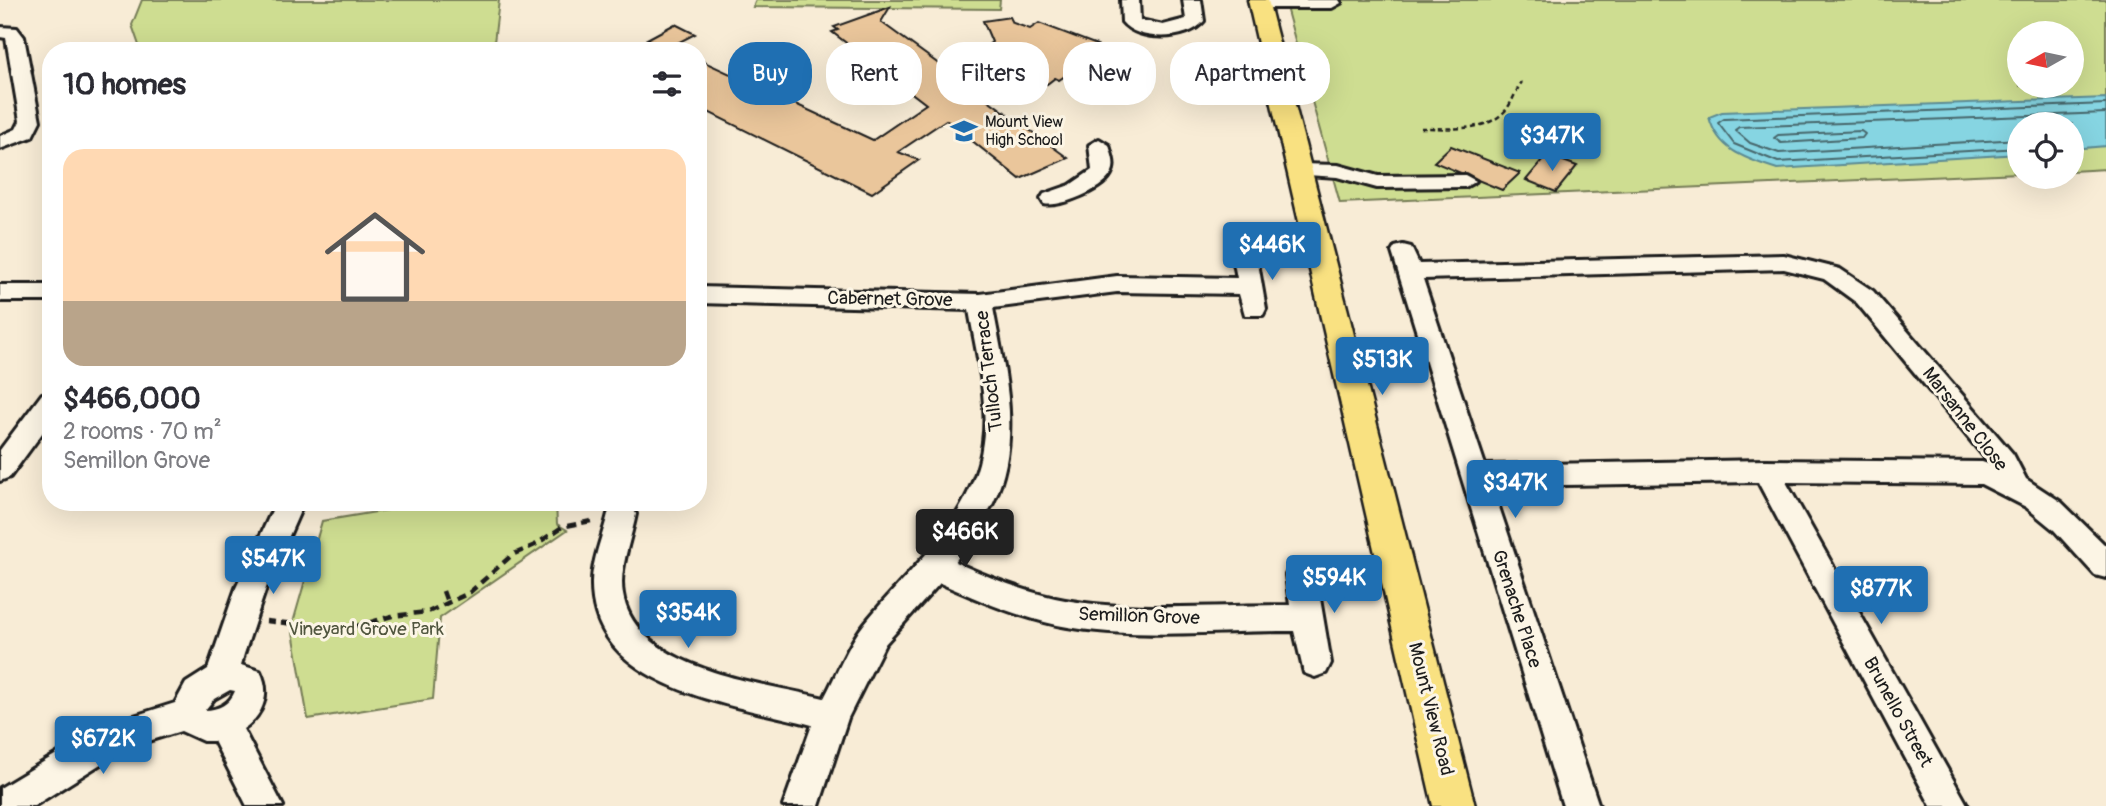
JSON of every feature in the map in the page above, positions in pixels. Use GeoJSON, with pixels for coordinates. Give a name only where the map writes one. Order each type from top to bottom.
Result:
{"type":"FeatureCollection","features":[{"type":"Feature","properties":{"kind":"main road","name":"Mount View Road"},"geometry":{"type":"LineString","coordinates":[[1258,1],[1454,806]]}},
{"type":"Feature","properties":{"kind":"street"},"geometry":{"type":"LineString","coordinates":[[1129,0],[1131,22],[1135,26],[1165,36],[1195,21],[1192,0]]}},
{"type":"Feature","properties":{"kind":"street"},"geometry":{"type":"LineString","coordinates":[[1258,1],[1332,3]]}},
{"type":"Feature","properties":{"kind":"street"},"geometry":{"type":"LineString","coordinates":[[0,32],[11,32],[16,37],[30,121],[25,133],[0,143]]}},
{"type":"Feature","properties":{"kind":"street"},"geometry":{"type":"LineString","coordinates":[[1052,198],[1078,190],[1102,172],[1103,162],[1098,145]]}},
{"type":"Feature","properties":{"kind":"street"},"geometry":{"type":"LineString","coordinates":[[1299,170],[1338,171],[1377,181],[1465,181]]}},
{"type":"Feature","properties":{"kind":"street","name":"Grenache Place"},"geometry":{"type":"LineString","coordinates":[[1407,262],[1581,806]]}},
{"type":"Feature","properties":{"kind":"street","name":"Marsanne Close"},"geometry":{"type":"LineString","coordinates":[[1407,262],[1784,262],[1832,274],[1865,297],[2003,461],[2014,483]]}},
{"type":"Feature","properties":{"kind":"street","name":"Cabernet Grove"},"geometry":{"type":"LineString","coordinates":[[707,295],[980,302],[1118,284],[1250,286]]}},
{"type":"Feature","properties":{"kind":"street"},"geometry":{"type":"LineString","coordinates":[[0,293],[42,293]]}},
{"type":"Feature","properties":{"kind":"street","name":"Tulloch Terrace"},"geometry":{"type":"LineString","coordinates":[[801,806],[832,715],[874,635],[936,567],[980,500],[997,443],[996,395],[980,302]]}},
{"type":"Feature","properties":{"kind":"street"},"geometry":{"type":"LineString","coordinates":[[0,470],[42,413]]}},
{"type":"Feature","properties":{"kind":"street","name":"Marsanne Close"},"geometry":{"type":"LineString","coordinates":[[1475,476],[1766,471],[1982,473],[2014,483]]}},
{"type":"Feature","properties":{"kind":"street","name":"Brunello Street"},"geometry":{"type":"LineString","coordinates":[[1766,471],[1950,806]]}},
{"type":"Feature","properties":{"kind":"street"},"geometry":{"type":"LineString","coordinates":[[2014,483],[2054,511],[2106,566]]}},
{"type":"Feature","properties":{"kind":"street"},"geometry":{"type":"LineString","coordinates":[[222,677],[236,621],[259,563],[285,511]]}},
{"type":"Feature","properties":{"kind":"street"},"geometry":{"type":"LineString","coordinates":[[622,514],[607,582],[614,621],[638,652],[677,675],[832,715]]}},
{"type":"Feature","properties":{"kind":"street","name":"Semillon Grove"},"geometry":{"type":"LineString","coordinates":[[936,567],[1002,597],[1058,612],[1115,618],[1308,618]]}},
{"type":"Feature","properties":{"kind":"street"},"geometry":{"type":"LineString","coordinates":[[1301,575],[1315,663]]}},
{"type":"Feature","properties":{"kind":"street"},"geometry":{"type":"LineString","coordinates":[[2,806],[117,736],[188,714],[197,693],[222,677],[244,677],[249,681],[252,692],[245,706],[222,723],[199,726],[188,714]]}},
{"type":"Feature","properties":{"kind":"street"},"geometry":{"type":"LineString","coordinates":[[222,723],[265,806]]}},
{"type":"Feature","properties":{"kind":"path"},"geometry":{"type":"LineString","coordinates":[[1421,128],[1461,127],[1491,121],[1505,112],[1522,82]]}},
{"type":"Feature","properties":{"kind":"path"},"geometry":{"type":"LineString","coordinates":[[256,621],[293,622],[346,629],[393,616],[428,612],[469,593],[512,555],[562,527],[622,514]]}},
{"type":"Feature","properties":{"kind":"path"},"geometry":{"type":"LineString","coordinates":[[443,591],[448,603]]}},
{"type":"Feature","properties":{"kind":"green space"},"geometry":{"type":"Polygon","coordinates":[[[142,0],[499,0],[494,42],[138,42],[132,25],[142,0]]]}},
{"type":"Feature","properties":{"kind":"green space"},"geometry":{"type":"Polygon","coordinates":[[[756,0],[1000,0],[999,9],[753,7],[756,0]]]}},
{"type":"Feature","properties":{"kind":"green space"},"geometry":{"type":"Polygon","coordinates":[[[1284,0],[2106,0],[2106,169],[2084,170],[2084,112],[2007,112],[2007,174],[1340,203],[1313,105],[1330,105],[1330,42],[1296,42],[1284,0]]]}},
{"type":"Feature","properties":{"kind":"green space","name":"Vineyard Grove Park"},"geometry":{"type":"Polygon","coordinates":[[[382,511],[556,511],[557,524],[567,530],[440,618],[433,699],[308,719],[292,626],[322,521],[382,511]]]}},
{"type":"Feature","properties":{"kind":"water"},"geometry":{"type":"Polygon","coordinates":[[[2106,98],[2106,146],[2084,148],[2084,112],[2007,112],[2007,155],[1777,169],[1735,152],[1719,138],[1709,117],[1722,112],[2106,98]]]}},
{"type":"Feature","properties":{"kind":"building"},"geometry":{"type":"Polygon","coordinates":[[[890,7],[881,22],[908,42],[845,42],[832,32],[838,30],[834,27],[890,7]]]}},
{"type":"Feature","properties":{"kind":"building"},"geometry":{"type":"Polygon","coordinates":[[[1010,17],[1013,23],[1030,29],[1039,23],[1089,42],[1063,42],[1063,77],[1059,80],[1055,78],[1049,82],[1049,42],[992,42],[983,21],[1010,17]]]}},
{"type":"Feature","properties":{"kind":"building"},"geometry":{"type":"Polygon","coordinates":[[[675,24],[695,34],[680,42],[654,42],[647,39],[675,24]]]}},
{"type":"Feature","properties":{"kind":"building"},"geometry":{"type":"Polygon","coordinates":[[[922,52],[936,62],[936,105],[995,105],[1068,158],[1020,179],[946,120],[898,152],[919,160],[872,193],[707,111],[707,63],[728,73],[728,105],[797,105],[873,140],[926,104],[922,101],[922,52]]]}},
{"type":"Feature","properties":{"kind":"building"},"geometry":{"type":"Polygon","coordinates":[[[1451,146],[1520,173],[1502,190],[1434,162],[1451,146]]]}},
{"type":"Feature","properties":{"kind":"building"},"geometry":{"type":"Polygon","coordinates":[[[1547,155],[1577,166],[1556,192],[1526,180],[1547,155]]]}},
{"type":"Feature","properties":{"kind":"place","name":"Mount View High School"},"geometry":{"type":"Point","coordinates":[964,131]}}]}
